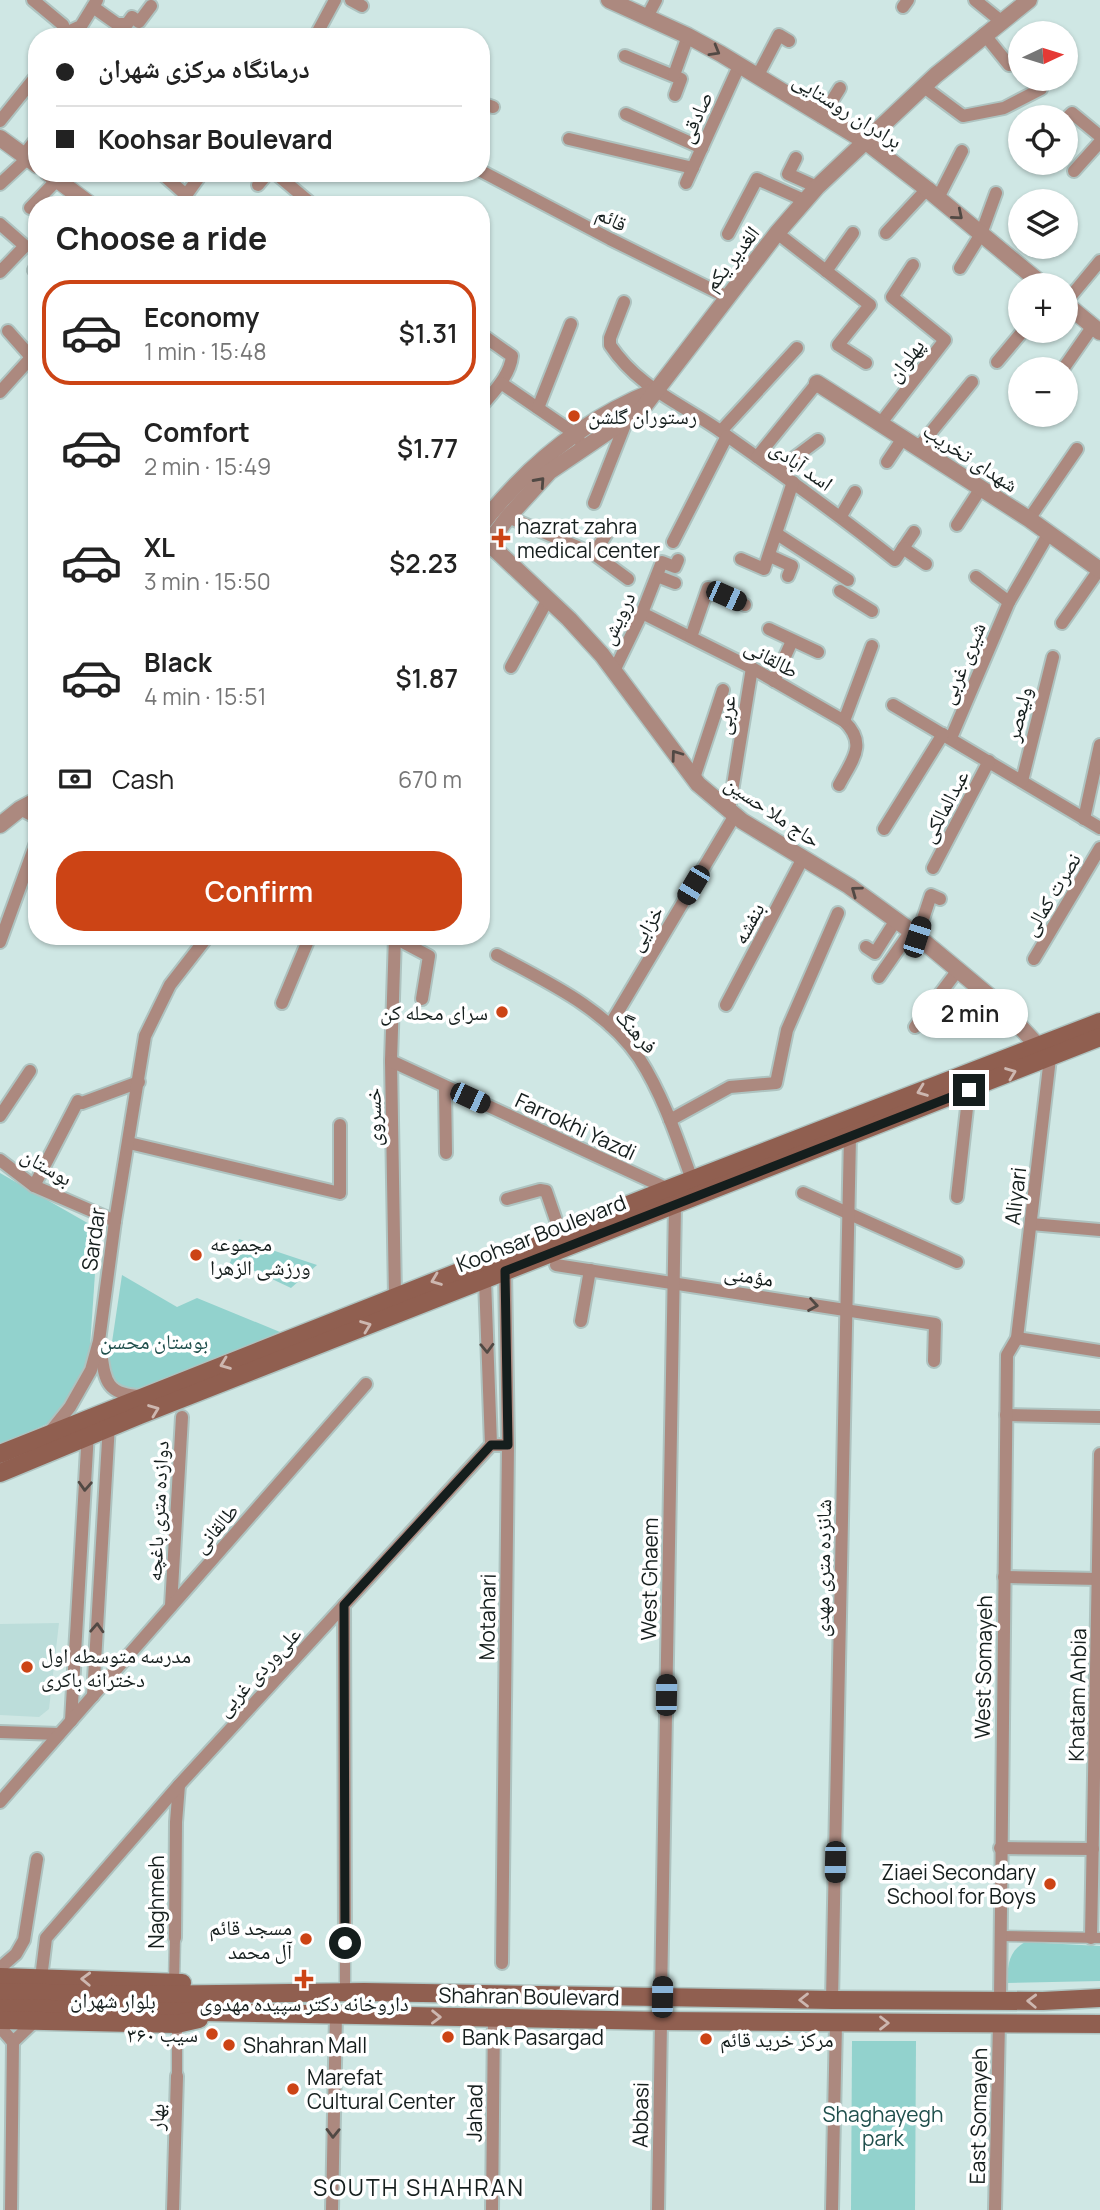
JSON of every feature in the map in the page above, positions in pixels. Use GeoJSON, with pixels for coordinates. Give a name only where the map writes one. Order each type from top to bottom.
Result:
{"type":"FeatureCollection","features":[{"type":"Feature","properties":{"kind":"main road","name":"Koohsar Boulevard"},"geometry":{"type":"LineString","coordinates":[[0,1454],[560,1232],[850,1136],[969,1090],[1100,1022]]}},
{"type":"Feature","properties":{"kind":"main road","name":"Koohsar Boulevard"},"geometry":{"type":"LineString","coordinates":[[0,1473],[485,1280],[671,1197],[692,1180],[1044,1052],[1100,1037]]}},
{"type":"Feature","properties":{"kind":"main road","name":"Shahran Boulevard"},"geometry":{"type":"LineString","coordinates":[[0,1977],[201,1984],[226,1994]]}},
{"type":"Feature","properties":{"kind":"main road","name":"Shahran Boulevard"},"geometry":{"type":"LineString","coordinates":[[0,1992],[345,1992],[832,2000],[1043,2001],[1100,1998]]}},
{"type":"Feature","properties":{"kind":"main road","name":"Shahran Boulevard"},"geometry":{"type":"LineString","coordinates":[[0,2008],[661,2021],[1100,2024]]}},
{"type":"Feature","properties":{"kind":"main road","name":"بلوار شهران"},"geometry":{"type":"LineString","coordinates":[[5,2031],[35,2021],[177,2024],[224,2013]]}},
{"type":"Feature","properties":{"kind":"street"},"geometry":{"type":"LineString","coordinates":[[320,28],[334,0]]}},
{"type":"Feature","properties":{"kind":"street","name":"برادران روستایی"},"geometry":{"type":"LineString","coordinates":[[609,0],[688,36],[866,142],[1028,273]]}},
{"type":"Feature","properties":{"kind":"street"},"geometry":{"type":"LineString","coordinates":[[647,17],[656,0]]}},
{"type":"Feature","properties":{"kind":"street"},"geometry":{"type":"LineString","coordinates":[[975,0],[1002,22]]}},
{"type":"Feature","properties":{"kind":"street","name":"الغدیر یکم"},"geometry":{"type":"LineString","coordinates":[[490,537],[549,472],[642,409],[777,233],[817,187],[924,87],[1029,0]]}},
{"type":"Feature","properties":{"kind":"street"},"geometry":{"type":"LineString","coordinates":[[37,1],[64,28]]}},
{"type":"Feature","properties":{"kind":"street"},"geometry":{"type":"LineString","coordinates":[[78,28],[95,3],[117,24],[127,24],[132,17],[139,22],[150,6]]}},
{"type":"Feature","properties":{"kind":"street"},"geometry":{"type":"LineString","coordinates":[[757,77],[779,34],[789,41]]}},
{"type":"Feature","properties":{"kind":"street"},"geometry":{"type":"LineString","coordinates":[[984,35],[1008,64]]}},
{"type":"Feature","properties":{"kind":"street"},"geometry":{"type":"LineString","coordinates":[[674,75],[688,36]]}},
{"type":"Feature","properties":{"kind":"street"},"geometry":{"type":"LineString","coordinates":[[625,56],[681,79],[675,95]]}},
{"type":"Feature","properties":{"kind":"street","name":"صادقی"},"geometry":{"type":"LineString","coordinates":[[686,183],[739,66]]}},
{"type":"Feature","properties":{"kind":"street"},"geometry":{"type":"LineString","coordinates":[[0,121],[28,86]]}},
{"type":"Feature","properties":{"kind":"street"},"geometry":{"type":"LineString","coordinates":[[924,87],[963,116],[1004,107],[1037,91]]}},
{"type":"Feature","properties":{"kind":"street"},"geometry":{"type":"LineString","coordinates":[[822,117],[840,88]]}},
{"type":"Feature","properties":{"kind":"street"},"geometry":{"type":"LineString","coordinates":[[626,114],[702,148]]}},
{"type":"Feature","properties":{"kind":"street"},"geometry":{"type":"LineString","coordinates":[[1078,118],[1100,136]]}},
{"type":"Feature","properties":{"kind":"street"},"geometry":{"type":"LineString","coordinates":[[0,138],[28,159]]}},
{"type":"Feature","properties":{"kind":"street"},"geometry":{"type":"LineString","coordinates":[[569,139],[693,168]]}},
{"type":"Feature","properties":{"kind":"street"},"geometry":{"type":"LineString","coordinates":[[1078,167],[1100,142]]}},
{"type":"Feature","properties":{"kind":"street"},"geometry":{"type":"LineString","coordinates":[[886,233],[932,193],[962,151]]}},
{"type":"Feature","properties":{"kind":"street"},"geometry":{"type":"LineString","coordinates":[[796,158],[788,174],[817,187]]}},
{"type":"Feature","properties":{"kind":"street"},"geometry":{"type":"LineString","coordinates":[[0,184],[28,161]]}},
{"type":"Feature","properties":{"kind":"street","name":"قائم"},"geometry":{"type":"LineString","coordinates":[[490,176],[727,298]]}},
{"type":"Feature","properties":{"kind":"street"},"geometry":{"type":"LineString","coordinates":[[728,234],[757,179],[807,201]]}},
{"type":"Feature","properties":{"kind":"street"},"geometry":{"type":"LineString","coordinates":[[60,182],[79,196]]}},
{"type":"Feature","properties":{"kind":"street"},"geometry":{"type":"LineString","coordinates":[[168,182],[179,196]]}},
{"type":"Feature","properties":{"kind":"street"},"geometry":{"type":"LineString","coordinates":[[286,182],[302,196]]}},
{"type":"Feature","properties":{"kind":"street"},"geometry":{"type":"LineString","coordinates":[[960,268],[981,234],[996,193]]}},
{"type":"Feature","properties":{"kind":"street"},"geometry":{"type":"LineString","coordinates":[[0,224],[25,246],[0,272]]}},
{"type":"Feature","properties":{"kind":"street"},"geometry":{"type":"LineString","coordinates":[[777,233],[870,305],[838,345],[866,363]]}},
{"type":"Feature","properties":{"kind":"street"},"geometry":{"type":"LineString","coordinates":[[826,271],[853,233]]}},
{"type":"Feature","properties":{"kind":"street"},"geometry":{"type":"LineString","coordinates":[[1078,288],[1100,261]]}},
{"type":"Feature","properties":{"kind":"street","name":"پهلوان"},"geometry":{"type":"LineString","coordinates":[[880,424],[945,340],[892,297],[913,265]]}},
{"type":"Feature","properties":{"kind":"street","name":"اسد آبادی"},"geometry":{"type":"LineString","coordinates":[[624,302],[610,338],[610,345],[654,391],[778,470],[895,560],[903,548]]}},
{"type":"Feature","properties":{"kind":"street"},"geometry":{"type":"LineString","coordinates":[[1073,357],[1096,329],[1078,313]]}},
{"type":"Feature","properties":{"kind":"street"},"geometry":{"type":"LineString","coordinates":[[538,408],[571,324]]}},
{"type":"Feature","properties":{"kind":"street"},"geometry":{"type":"LineString","coordinates":[[8,331],[28,349]]}},
{"type":"Feature","properties":{"kind":"street"},"geometry":{"type":"LineString","coordinates":[[490,340],[512,356],[511,365],[490,396]]}},
{"type":"Feature","properties":{"kind":"street"},"geometry":{"type":"LineString","coordinates":[[997,362],[1013,343]]}},
{"type":"Feature","properties":{"kind":"street"},"geometry":{"type":"LineString","coordinates":[[673,542],[724,434],[797,348]]}},
{"type":"Feature","properties":{"kind":"street"},"geometry":{"type":"LineString","coordinates":[[0,392],[28,361]]}},
{"type":"Feature","properties":{"kind":"street"},"geometry":{"type":"LineString","coordinates":[[501,383],[574,433],[584,447]]}},
{"type":"Feature","properties":{"kind":"street"},"geometry":{"type":"LineString","coordinates":[[757,457],[817,383]]}},
{"type":"Feature","properties":{"kind":"street","name":"شهدای تخریب"},"geometry":{"type":"LineString","coordinates":[[817,383],[1029,519],[1100,570]]}},
{"type":"Feature","properties":{"kind":"street"},"geometry":{"type":"LineString","coordinates":[[918,448],[972,383]]}},
{"type":"Feature","properties":{"kind":"street"},"geometry":{"type":"LineString","coordinates":[[490,513],[538,462],[574,433],[633,399],[654,391]]}},
{"type":"Feature","properties":{"kind":"street"},"geometry":{"type":"LineString","coordinates":[[594,503],[626,422]]}},
{"type":"Feature","properties":{"kind":"street"},"geometry":{"type":"LineString","coordinates":[[887,462],[903,438]]}},
{"type":"Feature","properties":{"kind":"street"},"geometry":{"type":"LineString","coordinates":[[778,470],[818,440]]}},
{"type":"Feature","properties":{"kind":"street"},"geometry":{"type":"LineString","coordinates":[[1029,519],[1077,449]]}},
{"type":"Feature","properties":{"kind":"street"},"geometry":{"type":"LineString","coordinates":[[741,559],[764,569],[793,482]]}},
{"type":"Feature","properties":{"kind":"street"},"geometry":{"type":"LineString","coordinates":[[957,525],[981,488]]}},
{"type":"Feature","properties":{"kind":"street"},"geometry":{"type":"LineString","coordinates":[[841,516],[855,492]]}},
{"type":"Feature","properties":{"kind":"street"},"geometry":{"type":"LineString","coordinates":[[508,517],[594,554],[628,579]]}},
{"type":"Feature","properties":{"kind":"street"},"geometry":{"type":"LineString","coordinates":[[594,554],[610,528]]}},
{"type":"Feature","properties":{"kind":"street"},"geometry":{"type":"LineString","coordinates":[[914,532],[903,548],[926,564]]}},
{"type":"Feature","properties":{"kind":"street","name":"شیری غربی"},"geometry":{"type":"LineString","coordinates":[[884,829],[947,736],[1009,602],[1049,533]]}},
{"type":"Feature","properties":{"kind":"street"},"geometry":{"type":"LineString","coordinates":[[777,534],[844,585],[872,611]]}},
{"type":"Feature","properties":{"kind":"street","name":"حاج ملا حسین"},"geometry":{"type":"LineString","coordinates":[[490,549],[569,619],[614,670],[694,778],[732,812],[849,886],[914,934],[1019,1024],[1044,1052]]}},
{"type":"Feature","properties":{"kind":"street"},"geometry":{"type":"LineString","coordinates":[[770,556],[792,566],[788,576]]}},
{"type":"Feature","properties":{"kind":"street","name":"درویش"},"geometry":{"type":"LineString","coordinates":[[614,670],[663,562],[676,567],[678,559]]}},
{"type":"Feature","properties":{"kind":"street"},"geometry":{"type":"LineString","coordinates":[[1062,623],[1100,570]]}},
{"type":"Feature","properties":{"kind":"street"},"geometry":{"type":"LineString","coordinates":[[657,576],[675,583]]}},
{"type":"Feature","properties":{"kind":"street"},"geometry":{"type":"LineString","coordinates":[[976,577],[1009,602]]}},
{"type":"Feature","properties":{"kind":"street"},"geometry":{"type":"LineString","coordinates":[[691,638],[708,588],[745,605]]}},
{"type":"Feature","properties":{"kind":"street"},"geometry":{"type":"LineString","coordinates":[[511,667],[548,599]]}},
{"type":"Feature","properties":{"kind":"street","name":"طالقانی"},"geometry":{"type":"LineString","coordinates":[[642,613],[752,668],[844,721]]}},
{"type":"Feature","properties":{"kind":"street"},"geometry":{"type":"LineString","coordinates":[[769,629],[818,652]]}},
{"type":"Feature","properties":{"kind":"street"},"geometry":{"type":"LineString","coordinates":[[774,681],[792,641]]}},
{"type":"Feature","properties":{"kind":"street"},"geometry":{"type":"LineString","coordinates":[[839,785],[856,751],[857,741],[853,730],[844,721],[872,646]]}},
{"type":"Feature","properties":{"kind":"street","name":"ولیعصر"},"geometry":{"type":"LineString","coordinates":[[1022,781],[1053,657]]}},
{"type":"Feature","properties":{"kind":"street","name":"عربی"},"geometry":{"type":"LineString","coordinates":[[732,812],[752,668]]}},
{"type":"Feature","properties":{"kind":"street"},"geometry":{"type":"LineString","coordinates":[[694,778],[723,690]]}},
{"type":"Feature","properties":{"kind":"street"},"geometry":{"type":"LineString","coordinates":[[893,705],[1100,828]]}},
{"type":"Feature","properties":{"kind":"street"},"geometry":{"type":"LineString","coordinates":[[1084,819],[1100,745]]}},
{"type":"Feature","properties":{"kind":"street","name":"عبدالمالکی"},"geometry":{"type":"LineString","coordinates":[[933,868],[989,761]]}},
{"type":"Feature","properties":{"kind":"street"},"geometry":{"type":"LineString","coordinates":[[7,816],[28,805]]}},
{"type":"Feature","properties":{"kind":"street","name":"خزایی"},"geometry":{"type":"LineString","coordinates":[[610,1026],[732,812]]}},
{"type":"Feature","properties":{"kind":"street"},"geometry":{"type":"LineString","coordinates":[[7,816],[28,817]]}},
{"type":"Feature","properties":{"kind":"street","name":"نصرت کمالی"},"geometry":{"type":"LineString","coordinates":[[1034,959],[1100,848]]}},
{"type":"Feature","properties":{"kind":"street","name":"بنفشه"},"geometry":{"type":"LineString","coordinates":[[726,1005],[803,858]]}},
{"type":"Feature","properties":{"kind":"street"},"geometry":{"type":"LineString","coordinates":[[0,942],[28,865]]}},
{"type":"Feature","properties":{"kind":"street"},"geometry":{"type":"LineString","coordinates":[[879,976],[914,934],[931,895],[940,899]]}},
{"type":"Feature","properties":{"kind":"street"},"geometry":{"type":"LineString","coordinates":[[670,1120],[730,1087],[776,1083],[787,1031],[838,913]]}},
{"type":"Feature","properties":{"kind":"street"},"geometry":{"type":"LineString","coordinates":[[866,947],[875,953],[896,920]]}},
{"type":"Feature","properties":{"kind":"street","name":"Sardar"},"geometry":{"type":"LineString","coordinates":[[48,1434],[70,1407],[91,1370],[99,1341],[114,1221],[145,1036],[170,985],[201,945]]}},
{"type":"Feature","properties":{"kind":"street"},"geometry":{"type":"LineString","coordinates":[[282,1003],[306,945]]}},
{"type":"Feature","properties":{"kind":"street","name":"خسروی"},"geometry":{"type":"LineString","coordinates":[[395,945],[391,1061],[395,1297]]}},
{"type":"Feature","properties":{"kind":"street"},"geometry":{"type":"LineString","coordinates":[[409,945],[429,956],[422,999]]}},
{"type":"Feature","properties":{"kind":"street","name":"فرهنگ"},"geometry":{"type":"LineString","coordinates":[[497,955],[580,1002],[610,1026],[637,1055],[655,1084],[692,1180]]}},
{"type":"Feature","properties":{"kind":"street"},"geometry":{"type":"LineString","coordinates":[[915,1027],[958,970]]}},
{"type":"Feature","properties":{"kind":"street","name":"Aliyari"},"geometry":{"type":"LineString","coordinates":[[1017,1338],[1031,1224],[1044,1052]]}},
{"type":"Feature","properties":{"kind":"street","name":"Farrokhi Yazdi"},"geometry":{"type":"LineString","coordinates":[[391,1061],[671,1197]]}},
{"type":"Feature","properties":{"kind":"street"},"geometry":{"type":"LineString","coordinates":[[0,1115],[30,1071]]}},
{"type":"Feature","properties":{"kind":"street"},"geometry":{"type":"LineString","coordinates":[[33,1186],[80,1102],[139,1082]]}},
{"type":"Feature","properties":{"kind":"street"},"geometry":{"type":"LineString","coordinates":[[445,1087],[446,1153]]}},
{"type":"Feature","properties":{"kind":"street"},"geometry":{"type":"LineString","coordinates":[[957,1197],[969,1090]]}},
{"type":"Feature","properties":{"kind":"street"},"geometry":{"type":"LineString","coordinates":[[129,1143],[340,1193],[340,1125]]}},
{"type":"Feature","properties":{"kind":"street","name":"شانزده متری مهدی"},"geometry":{"type":"LineString","coordinates":[[832,2000],[850,1136]]}},
{"type":"Feature","properties":{"kind":"street","name":"بوستان"},"geometry":{"type":"LineString","coordinates":[[0,1160],[33,1186],[114,1221]]}},
{"type":"Feature","properties":{"kind":"street"},"geometry":{"type":"LineString","coordinates":[[508,1199],[545,1191],[560,1232]]}},
{"type":"Feature","properties":{"kind":"street"},"geometry":{"type":"LineString","coordinates":[[803,1193],[957,1262]]}},
{"type":"Feature","properties":{"kind":"street","name":"West Ghaem"},"geometry":{"type":"LineString","coordinates":[[662,1997],[673,1283],[671,1197]]}},
{"type":"Feature","properties":{"kind":"street"},"geometry":{"type":"LineString","coordinates":[[1031,1224],[1100,1230]]}},
{"type":"Feature","properties":{"kind":"street","name":"مؤمنی"},"geometry":{"type":"LineString","coordinates":[[556,1265],[935,1324],[934,1361]]}},
{"type":"Feature","properties":{"kind":"street"},"geometry":{"type":"LineString","coordinates":[[581,1321],[590,1270]]}},
{"type":"Feature","properties":{"kind":"street","name":"Motahari"},"geometry":{"type":"LineString","coordinates":[[502,1963],[508,1445],[505,1271]]}},
{"type":"Feature","properties":{"kind":"street"},"geometry":{"type":"LineString","coordinates":[[485,1280],[491,1445],[508,1445]]}},
{"type":"Feature","properties":{"kind":"street"},"geometry":{"type":"LineString","coordinates":[[1017,1338],[1100,1351]]}},
{"type":"Feature","properties":{"kind":"street","name":"West Somayeh"},"geometry":{"type":"LineString","coordinates":[[1000,1999],[1007,1355],[1017,1338]]}},
{"type":"Feature","properties":{"kind":"street","name":"Sardar"},"geometry":{"type":"LineString","coordinates":[[99,1341],[110,1387],[124,1395],[143,1396]]}},
{"type":"Feature","properties":{"kind":"street","name":"طالقانی"},"geometry":{"type":"LineString","coordinates":[[0,1802],[366,1384]]}},
{"type":"Feature","properties":{"kind":"street"},"geometry":{"type":"LineString","coordinates":[[93,1696],[110,1409]]}},
{"type":"Feature","properties":{"kind":"street"},"geometry":{"type":"LineString","coordinates":[[1006,1415],[1100,1417]]}},
{"type":"Feature","properties":{"kind":"street","name":"دوازده متری باغچه"},"geometry":{"type":"LineString","coordinates":[[171,1606],[182,1417]]}},
{"type":"Feature","properties":{"kind":"street"},"geometry":{"type":"LineString","coordinates":[[71,1721],[90,1418]]}},
{"type":"Feature","properties":{"kind":"street","name":"علی‌وردی غربی"},"geometry":{"type":"LineString","coordinates":[[46,1938],[179,1785],[491,1445]]}},
{"type":"Feature","properties":{"kind":"street","name":"Khatam Anbia"},"geometry":{"type":"LineString","coordinates":[[1096,1938],[1093,1849],[1100,1454]]}},
{"type":"Feature","properties":{"kind":"street"},"geometry":{"type":"LineString","coordinates":[[1004,1577],[1098,1579]]}},
{"type":"Feature","properties":{"kind":"street"},"geometry":{"type":"LineString","coordinates":[[344,1605],[345,1992]]}},
{"type":"Feature","properties":{"kind":"street"},"geometry":{"type":"LineString","coordinates":[[0,1732],[59,1734]]}},
{"type":"Feature","properties":{"kind":"street","name":"Naghmeh"},"geometry":{"type":"LineString","coordinates":[[174,1983],[179,1785]]}},
{"type":"Feature","properties":{"kind":"street"},"geometry":{"type":"LineString","coordinates":[[155,1812],[176,1822]]}},
{"type":"Feature","properties":{"kind":"street"},"geometry":{"type":"LineString","coordinates":[[1000,1847],[1093,1849]]}},
{"type":"Feature","properties":{"kind":"street"},"geometry":{"type":"LineString","coordinates":[[0,1968],[20,1948],[26,1930],[37,1859]]}},
{"type":"Feature","properties":{"kind":"street"},"geometry":{"type":"LineString","coordinates":[[26,1930],[46,1938],[41,1978]]}},
{"type":"Feature","properties":{"kind":"street"},"geometry":{"type":"LineString","coordinates":[[1000,1936],[1096,1938]]}},
{"type":"Feature","properties":{"kind":"street"},"geometry":{"type":"LineString","coordinates":[[332,2210],[336,2015]]}},
{"type":"Feature","properties":{"kind":"street","name":"Jahad"},"geometry":{"type":"LineString","coordinates":[[492,2210],[495,2018]]}},
{"type":"Feature","properties":{"kind":"street"},"geometry":{"type":"LineString","coordinates":[[11,2210],[5,2031],[35,2021]]}},
{"type":"Feature","properties":{"kind":"street","name":"Abbasi"},"geometry":{"type":"LineString","coordinates":[[658,2210],[661,2021]]}},
{"type":"Feature","properties":{"kind":"street","name":"East Somayeh"},"geometry":{"type":"LineString","coordinates":[[995,2210],[999,2022]]}},
{"type":"Feature","properties":{"kind":"street"},"geometry":{"type":"LineString","coordinates":[[832,2210],[836,2023]]}},
{"type":"Feature","properties":{"kind":"street","name":"بهار"},"geometry":{"type":"LineString","coordinates":[[173,2210],[177,2024]]}},
{"type":"Feature","properties":{"kind":"shaded area","name":"مدرسه متوسطه اول دخترانه باکری"},"geometry":{"type":"Polygon","coordinates":[[[59,1623],[49,1709],[39,1717],[0,1715],[0,1624],[59,1623]]]}},
{"type":"Feature","properties":{"kind":"green space"},"geometry":{"type":"Polygon","coordinates":[[[0,1173],[98,1229],[90,1347],[86,1367],[59,1415],[47,1424],[0,1445],[0,1173]]]}},
{"type":"Feature","properties":{"kind":"green space"},"geometry":{"type":"Polygon","coordinates":[[[239,1239],[317,1265],[291,1288],[255,1271],[228,1268],[239,1239]]]}},
{"type":"Feature","properties":{"kind":"green space","name":"بوستان محسن"},"geometry":{"type":"Polygon","coordinates":[[[122,1275],[177,1307],[197,1298],[280,1332],[135,1393],[118,1389],[108,1369],[122,1275]]]}},
{"type":"Feature","properties":{"kind":"green space"},"geometry":{"type":"Polygon","coordinates":[[[1025,1942],[1100,1946],[1100,1981],[1007,1983],[1012,1955],[1025,1942]]]}},
{"type":"Feature","properties":{"kind":"green space","name":"Shaghayegh park"},"geometry":{"type":"Polygon","coordinates":[[[852,2041],[916,2041],[915,2210],[851,2210],[852,2041]]]}},
{"type":"Feature","properties":{"kind":"place","name":"رستوران گلشن"},"geometry":{"type":"Point","coordinates":[574,416]}},
{"type":"Feature","properties":{"kind":"place","name":"hazrat zahra medical center"},"geometry":{"type":"Point","coordinates":[501,538]}},
{"type":"Feature","properties":{"kind":"place","name":"سرای محله کن"},"geometry":{"type":"Point","coordinates":[502,1012]}},
{"type":"Feature","properties":{"kind":"place","name":"مجموعه ورزشی الزهرا"},"geometry":{"type":"Point","coordinates":[196,1255]}},
{"type":"Feature","properties":{"kind":"place","name":"مدرسه متوسطه اول دخترانه باکری"},"geometry":{"type":"Point","coordinates":[27,1667]}},
{"type":"Feature","properties":{"kind":"place","name":"Ziaei Secondary School for Boys"},"geometry":{"type":"Point","coordinates":[1050,1884]}},
{"type":"Feature","properties":{"kind":"place","name":"مسجد قائم آل محمد"},"geometry":{"type":"Point","coordinates":[306,1939]}},
{"type":"Feature","properties":{"kind":"place","name":"داروخانه دکتر سپیده مهدوی"},"geometry":{"type":"Point","coordinates":[304,1979]}},
{"type":"Feature","properties":{"kind":"place","name":"سیب ۳۶۰"},"geometry":{"type":"Point","coordinates":[212,2034]}},
{"type":"Feature","properties":{"kind":"place","name":"Bank Pasargad"},"geometry":{"type":"Point","coordinates":[448,2037]}},
{"type":"Feature","properties":{"kind":"place","name":"مرکز خرید قائم"},"geometry":{"type":"Point","coordinates":[706,2039]}},
{"type":"Feature","properties":{"kind":"place","name":"Shahran Mall"},"geometry":{"type":"Point","coordinates":[229,2045]}},
{"type":"Feature","properties":{"kind":"place","name":"Marefat Cultural Center"},"geometry":{"type":"Point","coordinates":[293,2089]}},
{"type":"Feature","properties":{"kind":"district","name":"SOUTH SHAHRAN"},"geometry":{"type":"Point","coordinates":[419,2187]}},
{"type":"Feature","properties":{"kind":"route"},"geometry":{"type":"LineString","coordinates":[[345,1943],[344,1605],[491,1445],[508,1445],[505,1271],[969,1090]]}}]}
